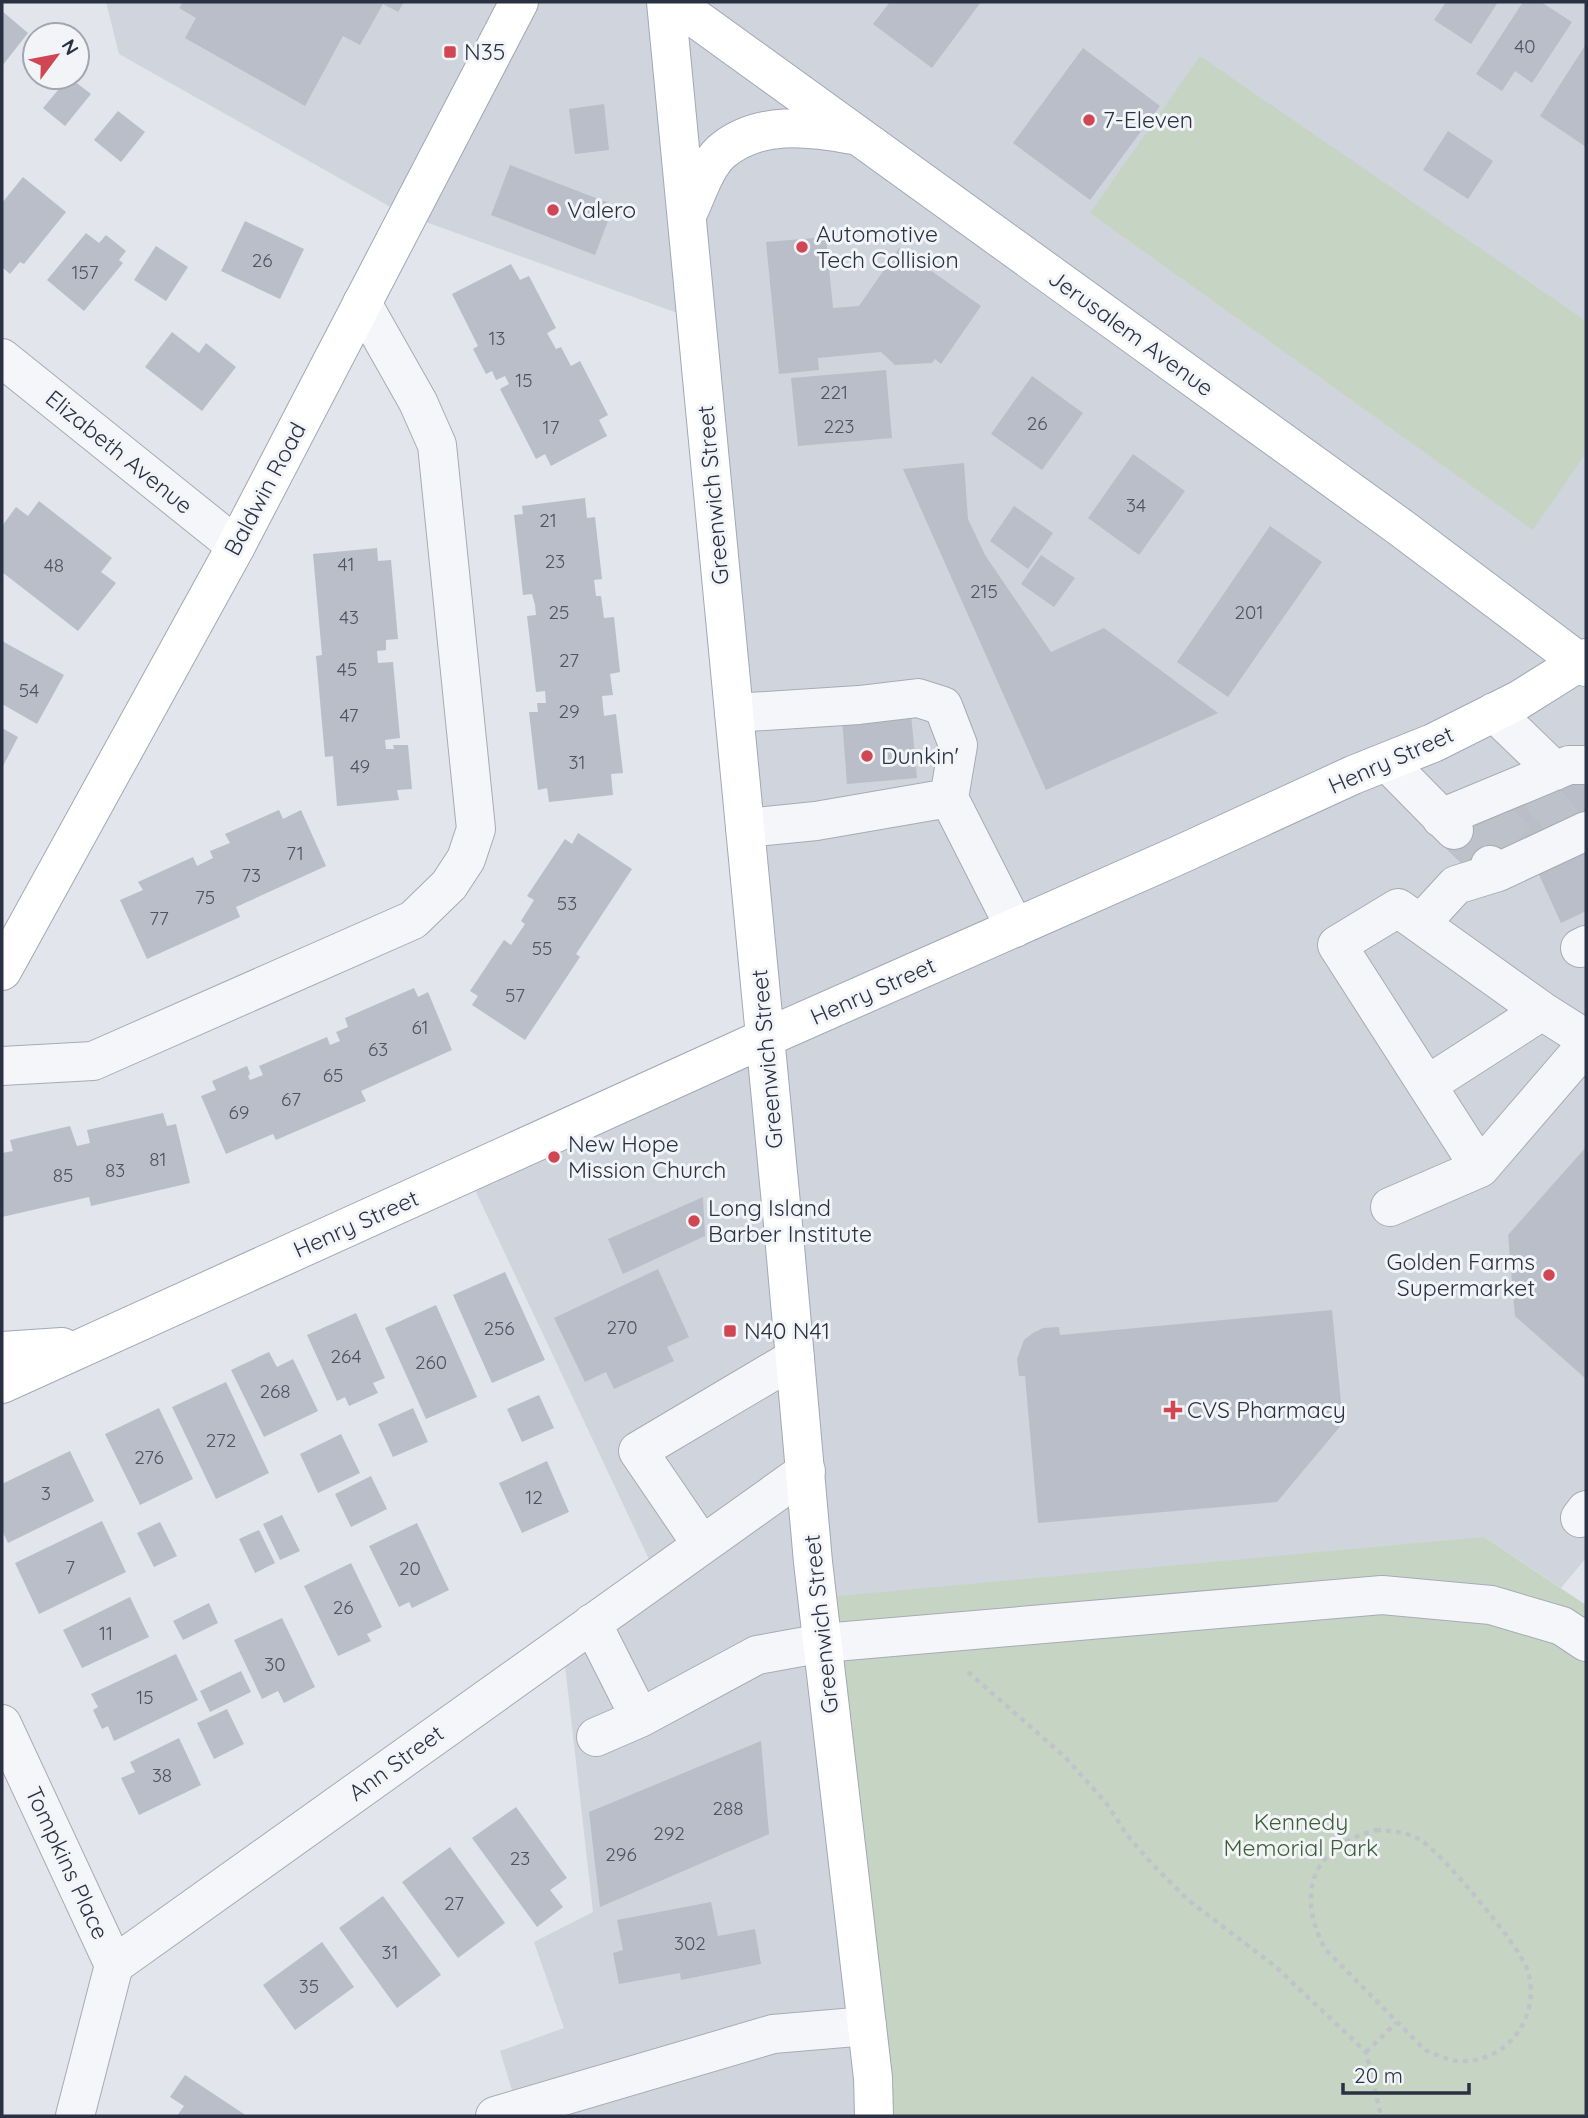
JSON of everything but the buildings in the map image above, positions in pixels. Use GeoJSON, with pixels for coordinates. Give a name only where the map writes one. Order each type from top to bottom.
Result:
{"type":"FeatureCollection","features":[{"type":"Feature","properties":{"kind":"main road","name":"Baldwin Road"},"geometry":{"type":"LineString","coordinates":[[2,971],[236,545],[519,2]]}},
{"type":"Feature","properties":{"kind":"main road","name":"Greenwich Street"},"geometry":{"type":"LineString","coordinates":[[666,2],[796,1359],[813,1562],[873,2078],[874,2116]]}},
{"type":"Feature","properties":{"kind":"main road","name":"Jerusalem Avenue"},"geometry":{"type":"LineString","coordinates":[[673,2],[1584,662]]}},
{"type":"Feature","properties":{"kind":"main road"},"geometry":{"type":"LineString","coordinates":[[687,217],[706,173],[721,153],[740,140],[762,130],[777,128],[817,129],[858,136]]}},
{"type":"Feature","properties":{"kind":"main road","name":"Henry Street"},"geometry":{"type":"LineString","coordinates":[[2,1384],[765,1038],[1433,743],[1519,700],[1584,662]]}},
{"type":"Feature","properties":{"kind":"main road"},"geometry":{"type":"LineString","coordinates":[[2,1351],[89,1345]]}},
{"type":"Feature","properties":{"kind":"street"},"geometry":{"type":"LineString","coordinates":[[2,1066],[93,1061],[413,920],[449,885],[466,859],[476,828],[437,445],[418,402],[362,303]]}},
{"type":"Feature","properties":{"kind":"street","name":"Elizabeth Avenue"},"geometry":{"type":"LineString","coordinates":[[2,358],[236,545]]}},
{"type":"Feature","properties":{"kind":"street"},"geometry":{"type":"LineString","coordinates":[[734,713],[859,705],[918,698],[943,706],[958,745],[949,798],[1016,928]]}},
{"type":"Feature","properties":{"kind":"street"},"geometry":{"type":"LineString","coordinates":[[1387,762],[1466,816],[1552,778],[1494,712]]}},
{"type":"Feature","properties":{"kind":"street"},"geometry":{"type":"LineString","coordinates":[[745,828],[817,821],[949,798]]}},
{"type":"Feature","properties":{"kind":"street"},"geometry":{"type":"LineString","coordinates":[[1421,923],[1456,885],[1577,832]]}},
{"type":"Feature","properties":{"kind":"street"},"geometry":{"type":"LineString","coordinates":[[1480,1168],[1337,945],[1398,908],[1542,1011],[1586,1039]]}},
{"type":"Feature","properties":{"kind":"street"},"geometry":{"type":"LineString","coordinates":[[1427,1085],[1542,1011]]}},
{"type":"Feature","properties":{"kind":"street"},"geometry":{"type":"LineString","coordinates":[[1390,1207],[1480,1168],[1586,1045]]}},
{"type":"Feature","properties":{"kind":"street"},"geometry":{"type":"LineString","coordinates":[[702,1545],[638,1451],[796,1359]]}},
{"type":"Feature","properties":{"kind":"street","name":"Ann Street"},"geometry":{"type":"LineString","coordinates":[[114,1965],[806,1471]]}},
{"type":"Feature","properties":{"kind":"street"},"geometry":{"type":"LineString","coordinates":[[596,1737],[640,1718],[757,1655],[823,1643],[1382,1595],[1492,1605],[1562,1626],[1586,1642]]}},
{"type":"Feature","properties":{"kind":"street"},"geometry":{"type":"LineString","coordinates":[[592,1623],[640,1718]]}},
{"type":"Feature","properties":{"kind":"street","name":"Tompkins Place"},"geometry":{"type":"LineString","coordinates":[[2,1724],[114,1965]]}},
{"type":"Feature","properties":{"kind":"street"},"geometry":{"type":"LineString","coordinates":[[75,2116],[114,1965]]}},
{"type":"Feature","properties":{"kind":"street"},"geometry":{"type":"LineString","coordinates":[[495,2116],[774,2034],[867,2026]]}},
{"type":"Feature","properties":{"kind":"path"},"geometry":{"type":"LineString","coordinates":[[922,1634],[1008,1705],[1065,1757],[1107,1804],[1135,1845],[1188,1900],[1276,1967],[1366,2052],[1381,2116]]}},
{"type":"Feature","properties":{"kind":"path"},"geometry":{"type":"LineString","coordinates":[[1376,1830],[1400,1832],[1422,1841],[1440,1857],[1514,1944],[1527,1967],[1532,1988],[1530,2009],[1521,2029],[1507,2046],[1488,2056],[1466,2061],[1445,2059],[1425,2050],[1396,2023],[1325,1949],[1315,1929],[1310,1908],[1311,1887],[1319,1866],[1333,1849],[1353,1836],[1376,1830]]}},
{"type":"Feature","properties":{"kind":"path"},"geometry":{"type":"LineString","coordinates":[[1366,2052],[1396,2023]]}},
{"type":"Feature","properties":{"kind":"shaded area"},"geometry":{"type":"Polygon","coordinates":[[[106,2],[1586,2],[1586,1558],[1561,1588],[1484,1537],[874,2116],[520,2116],[500,2051],[564,2028],[534,1942],[593,1912],[562,1639],[656,1574],[467,1173],[767,1030],[694,319],[401,213],[119,54],[106,2]]]}},
{"type":"Feature","properties":{"kind":"green space"},"geometry":{"type":"Polygon","coordinates":[[[1200,56],[1586,321],[1586,453],[1533,530],[1090,213],[1200,56]]]}},
{"type":"Feature","properties":{"kind":"green space","name":"Kennedy Memorial Park"},"geometry":{"type":"Polygon","coordinates":[[[1484,1537],[1586,1605],[1586,2116],[874,2116],[817,1598],[1484,1537]]]}},
{"type":"Feature","properties":{"kind":"tunnel"},"geometry":{"type":"LineString","coordinates":[[1539,794],[1570,830]]}},
{"type":"Feature","properties":{"kind":"tunnel"},"geometry":{"type":"LineString","coordinates":[[1490,814],[1526,849]]}},
{"type":"Feature","properties":{"kind":"tunnel"},"geometry":{"type":"LineString","coordinates":[[1454,830],[1490,865]]}},
{"type":"Feature","properties":{"kind":"place","name":"N35"},"geometry":{"type":"Point","coordinates":[450,52]}},
{"type":"Feature","properties":{"kind":"place","name":"7-Eleven"},"geometry":{"type":"Point","coordinates":[1089,120]}},
{"type":"Feature","properties":{"kind":"place","name":"Valero"},"geometry":{"type":"Point","coordinates":[553,210]}},
{"type":"Feature","properties":{"kind":"place","name":"Automotive Tech Collision"},"geometry":{"type":"Point","coordinates":[802,247]}},
{"type":"Feature","properties":{"kind":"place","name":"Dunkin'"},"geometry":{"type":"Point","coordinates":[867,756]}},
{"type":"Feature","properties":{"kind":"place","name":"New Hope Mission Church"},"geometry":{"type":"Point","coordinates":[554,1157]}},
{"type":"Feature","properties":{"kind":"place","name":"Long Island Barber Institute"},"geometry":{"type":"Point","coordinates":[694,1221]}},
{"type":"Feature","properties":{"kind":"place","name":"Golden Farms Supermarket"},"geometry":{"type":"Point","coordinates":[1549,1275]}},
{"type":"Feature","properties":{"kind":"place","name":"N40 N41"},"geometry":{"type":"Point","coordinates":[730,1331]}},
{"type":"Feature","properties":{"kind":"place","name":"CVS Pharmacy"},"geometry":{"type":"Point","coordinates":[1173,1410]}}]}
